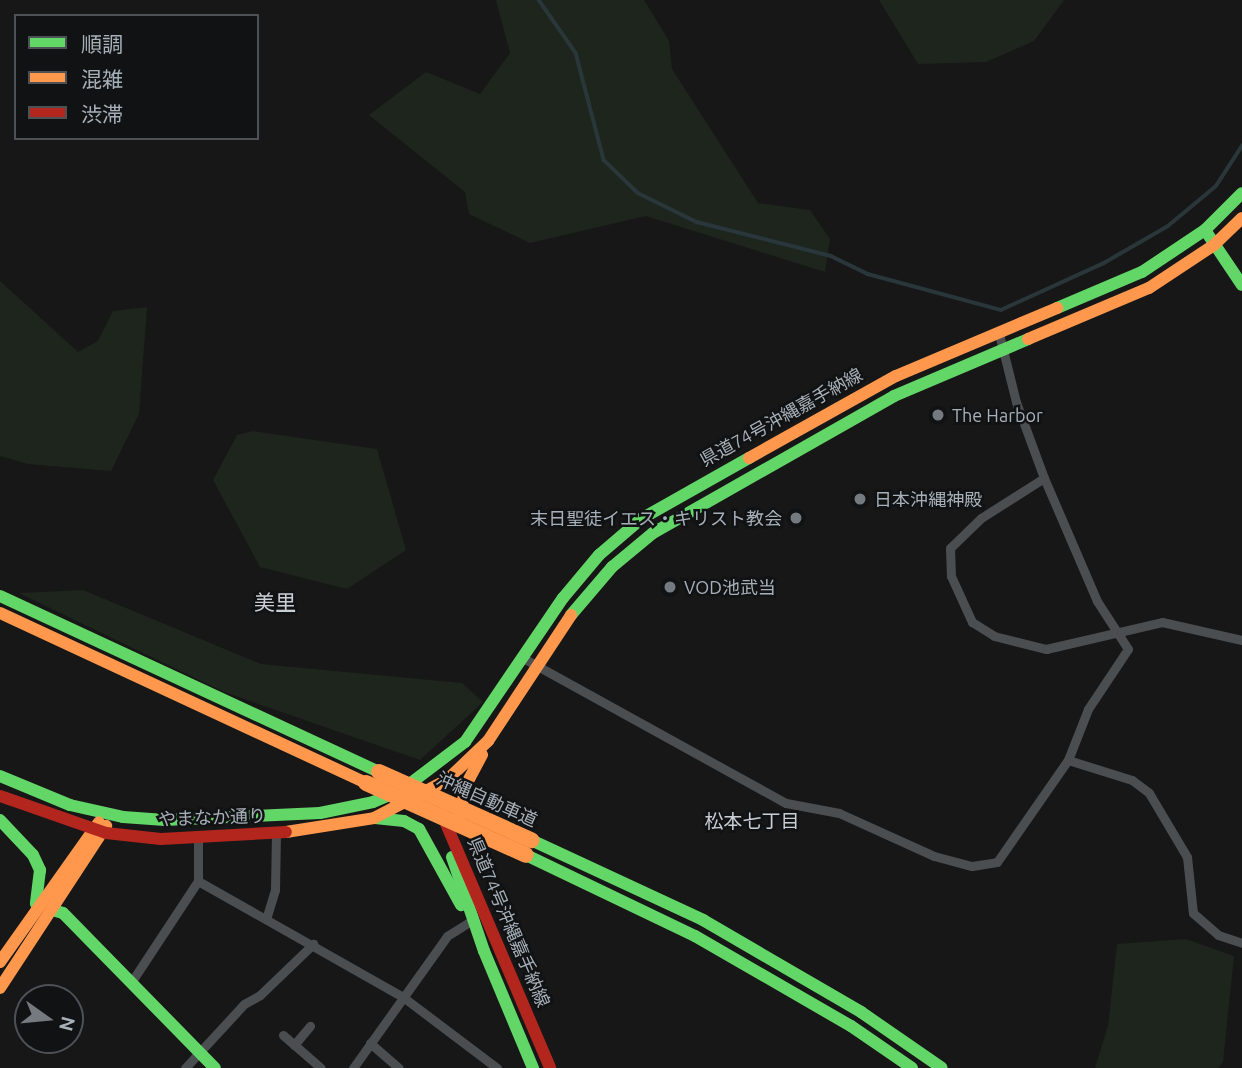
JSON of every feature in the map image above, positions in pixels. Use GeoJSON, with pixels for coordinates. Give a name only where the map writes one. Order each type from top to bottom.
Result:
{"type":"FeatureCollection","features":[{"type":"Feature","properties":{"kind":"main road","name":"県道74号沖縄嘉手納線"},"geometry":{"type":"LineString","coordinates":[[429,793],[488,741],[531,662],[599,555],[641,519],[896,376],[1109,288],[1205,230],[1242,193]]}},
{"type":"Feature","properties":{"kind":"main road","name":"県道74号沖縄嘉手納線"},"geometry":{"type":"LineString","coordinates":[[550,1068],[468,873],[421,778],[451,756],[612,567],[653,533],[894,396],[1149,288],[1214,245],[1242,218]]}},
{"type":"Feature","properties":{"kind":"main road"},"geometry":{"type":"LineString","coordinates":[[1205,230],[1242,285]]}},
{"type":"Feature","properties":{"kind":"main road","name":"沖縄自動車道"},"geometry":{"type":"LineString","coordinates":[[0,596],[379,772],[529,848],[695,936],[851,1026],[912,1068]]}},
{"type":"Feature","properties":{"kind":"main road","name":"沖縄自動車道"},"geometry":{"type":"LineString","coordinates":[[0,613],[366,783],[703,920],[861,1012],[942,1068]]}},
{"type":"Feature","properties":{"kind":"main road"},"geometry":{"type":"LineString","coordinates":[[468,873],[460,806],[488,741]]}},
{"type":"Feature","properties":{"kind":"main road","name":"やまなか通り"},"geometry":{"type":"LineString","coordinates":[[0,776],[70,805],[107,814],[207,821],[320,813],[373,802],[421,778]]}},
{"type":"Feature","properties":{"kind":"main road","name":"県道74号沖縄嘉手納線"},"geometry":{"type":"LineString","coordinates":[[429,793],[471,920],[533,1068]]}},
{"type":"Feature","properties":{"kind":"main road","name":"やまなか通り"},"geometry":{"type":"LineString","coordinates":[[0,796],[99,831],[198,839],[276,835],[374,818],[429,793]]}},
{"type":"Feature","properties":{"kind":"main road"},"geometry":{"type":"LineString","coordinates":[[0,988],[52,909],[107,814]]}},
{"type":"Feature","properties":{"kind":"main road"},"geometry":{"type":"LineString","coordinates":[[374,818],[411,823],[427,837],[471,920]]}},
{"type":"Feature","properties":{"kind":"main road"},"geometry":{"type":"LineString","coordinates":[[0,820],[33,855],[40,870],[34,912]]}},
{"type":"Feature","properties":{"kind":"main road"},"geometry":{"type":"LineString","coordinates":[[0,962],[34,912],[99,831]]}},
{"type":"Feature","properties":{"kind":"main road"},"geometry":{"type":"LineString","coordinates":[[52,909],[64,913],[215,1068]]}},
{"type":"Feature","properties":{"kind":"street"},"geometry":{"type":"LineString","coordinates":[[531,662],[754,789],[786,803],[839,813],[906,847],[972,866],[998,862],[1007,852],[1042,794],[1068,760],[1088,709],[1128,649],[1113,630],[1044,478],[999,334]]}},
{"type":"Feature","properties":{"kind":"street"},"geometry":{"type":"LineString","coordinates":[[1044,478],[981,517],[953,542],[948,563],[957,598],[982,631],[1017,643],[1059,648],[1113,630],[1161,622],[1242,639]]}},
{"type":"Feature","properties":{"kind":"street"},"geometry":{"type":"LineString","coordinates":[[1068,760],[1132,780],[1149,793],[1187,857],[1193,913],[1218,935],[1242,943]]}},
{"type":"Feature","properties":{"kind":"street"},"geometry":{"type":"LineString","coordinates":[[267,916],[275,890],[276,835]]}},
{"type":"Feature","properties":{"kind":"street"},"geometry":{"type":"LineString","coordinates":[[132,981],[198,881],[198,839]]}},
{"type":"Feature","properties":{"kind":"street"},"geometry":{"type":"LineString","coordinates":[[198,881],[267,916],[403,997],[497,1068]]}},
{"type":"Feature","properties":{"kind":"street"},"geometry":{"type":"LineString","coordinates":[[353,1068],[447,936],[471,920]]}},
{"type":"Feature","properties":{"kind":"street"},"geometry":{"type":"LineString","coordinates":[[185,1068],[199,1050],[313,944]]}},
{"type":"Feature","properties":{"kind":"street"},"geometry":{"type":"LineString","coordinates":[[294,1045],[310,1026]]}},
{"type":"Feature","properties":{"kind":"street"},"geometry":{"type":"LineString","coordinates":[[282,1035],[321,1068]]}},
{"type":"Feature","properties":{"kind":"street"},"geometry":{"type":"LineString","coordinates":[[370,1044],[399,1068]]}},
{"type":"Feature","properties":{"kind":"shaded area"},"geometry":{"type":"Polygon","coordinates":[[[496,0],[644,0],[669,41],[672,69],[758,203],[810,210],[830,239],[825,272],[646,216],[530,243],[469,214],[465,192],[369,115],[426,72],[480,94],[510,53],[496,0]]]}},
{"type":"Feature","properties":{"kind":"shaded area"},"geometry":{"type":"Polygon","coordinates":[[[879,0],[1064,0],[1034,41],[986,62],[918,64],[879,0]]]}},
{"type":"Feature","properties":{"kind":"shaded area"},"geometry":{"type":"Polygon","coordinates":[[[0,281],[78,352],[98,341],[113,311],[147,307],[139,414],[111,471],[28,464],[0,456],[0,281]]]}},
{"type":"Feature","properties":{"kind":"shaded area"},"geometry":{"type":"Polygon","coordinates":[[[253,431],[377,449],[406,550],[347,589],[260,567],[213,480],[237,435],[253,431]]]}},
{"type":"Feature","properties":{"kind":"shaded area"},"geometry":{"type":"Polygon","coordinates":[[[83,590],[261,664],[462,683],[483,702],[420,760],[224,692],[19,593],[83,590]]]}},
{"type":"Feature","properties":{"kind":"shaded area"},"geometry":{"type":"Polygon","coordinates":[[[1186,939],[1234,956],[1223,1062],[1218,1068],[1095,1068],[1108,1026],[1117,944],[1186,939]]]}},
{"type":"Feature","properties":{"kind":"waterway"},"geometry":{"type":"LineString","coordinates":[[539,0],[576,53],[604,160],[638,193],[697,222],[831,256],[868,274],[1001,310],[1104,263],[1168,226],[1216,186],[1242,146]]}},
{"type":"Feature","properties":{"kind":"traffic: fast"},"geometry":{"type":"LineString","coordinates":[[1057,308],[1142,272],[1205,230],[1242,193]]}},
{"type":"Feature","properties":{"kind":"traffic: fast"},"geometry":{"type":"LineString","coordinates":[[1205,230],[1242,285]]}},
{"type":"Feature","properties":{"kind":"traffic: fast"},"geometry":{"type":"LineString","coordinates":[[571,615],[612,567],[653,533],[894,396],[1028,339]]}},
{"type":"Feature","properties":{"kind":"traffic: fast"},"geometry":{"type":"LineString","coordinates":[[0,776],[70,805],[123,817],[165,820],[320,813],[373,802],[403,789],[465,742],[563,598],[599,555],[641,519],[749,458]]}},
{"type":"Feature","properties":{"kind":"traffic: fast"},"geometry":{"type":"LineString","coordinates":[[0,596],[379,772]]}},
{"type":"Feature","properties":{"kind":"traffic: fast"},"geometry":{"type":"LineString","coordinates":[[375,818],[404,821],[419,829],[461,905]]}},
{"type":"Feature","properties":{"kind":"traffic: fast"},"geometry":{"type":"LineString","coordinates":[[0,820],[33,855],[40,870],[36,904]]}},
{"type":"Feature","properties":{"kind":"traffic: fast"},"geometry":{"type":"LineString","coordinates":[[531,840],[703,920],[861,1012],[942,1068]]}},
{"type":"Feature","properties":{"kind":"traffic: fast"},"geometry":{"type":"LineString","coordinates":[[526,855],[695,936],[851,1026],[912,1068]]}},
{"type":"Feature","properties":{"kind":"traffic: fast"},"geometry":{"type":"LineString","coordinates":[[452,857],[484,951],[533,1068]]}},
{"type":"Feature","properties":{"kind":"traffic: fast"},"geometry":{"type":"LineString","coordinates":[[52,910],[63,913],[215,1068]]}},
{"type":"Feature","properties":{"kind":"traffic: slow"},"geometry":{"type":"LineString","coordinates":[[1028,339],[1149,288],[1214,245],[1242,218]]}},
{"type":"Feature","properties":{"kind":"traffic: slow"},"geometry":{"type":"LineString","coordinates":[[749,458],[896,376],[1057,308]]}},
{"type":"Feature","properties":{"kind":"traffic: slow"},"geometry":{"type":"LineString","coordinates":[[0,613],[366,783]]}},
{"type":"Feature","properties":{"kind":"traffic: slow"},"geometry":{"type":"LineString","coordinates":[[286,832],[374,818],[447,780],[488,741],[571,615]]}},
{"type":"Feature","properties":{"kind":"traffic: slow"},"geometry":{"type":"LineString","coordinates":[[459,817],[467,783],[482,755]]}},
{"type":"Feature","properties":{"kind":"traffic: slow"},"geometry":{"type":"LineString","coordinates":[[379,772],[531,840]]}},
{"type":"Feature","properties":{"kind":"traffic: slow"},"geometry":{"type":"LineString","coordinates":[[366,783],[526,855]]}},
{"type":"Feature","properties":{"kind":"traffic: slow"},"geometry":{"type":"LineString","coordinates":[[0,962],[99,822]]}},
{"type":"Feature","properties":{"kind":"traffic: slow"},"geometry":{"type":"LineString","coordinates":[[0,988],[106,826]]}},
{"type":"Feature","properties":{"kind":"traffic: jam"},"geometry":{"type":"LineString","coordinates":[[0,796],[106,833],[161,839],[286,832]]}},
{"type":"Feature","properties":{"kind":"traffic: jam"},"geometry":{"type":"LineString","coordinates":[[441,812],[550,1068]]}},
{"type":"Feature","properties":{"kind":"place","name":"The Harbor"},"geometry":{"type":"Point","coordinates":[938,415]}},
{"type":"Feature","properties":{"kind":"place","name":"日本沖縄神殿"},"geometry":{"type":"Point","coordinates":[860,499]}},
{"type":"Feature","properties":{"kind":"place","name":"末日聖徒イエス・キリスト教会"},"geometry":{"type":"Point","coordinates":[796,518]}},
{"type":"Feature","properties":{"kind":"place","name":"VOD池武当"},"geometry":{"type":"Point","coordinates":[670,587]}},
{"type":"Feature","properties":{"kind":"district","name":"美里"},"geometry":{"type":"Point","coordinates":[275,602]}},
{"type":"Feature","properties":{"kind":"district","name":"松本七丁目"},"geometry":{"type":"Point","coordinates":[752,822]}}]}
